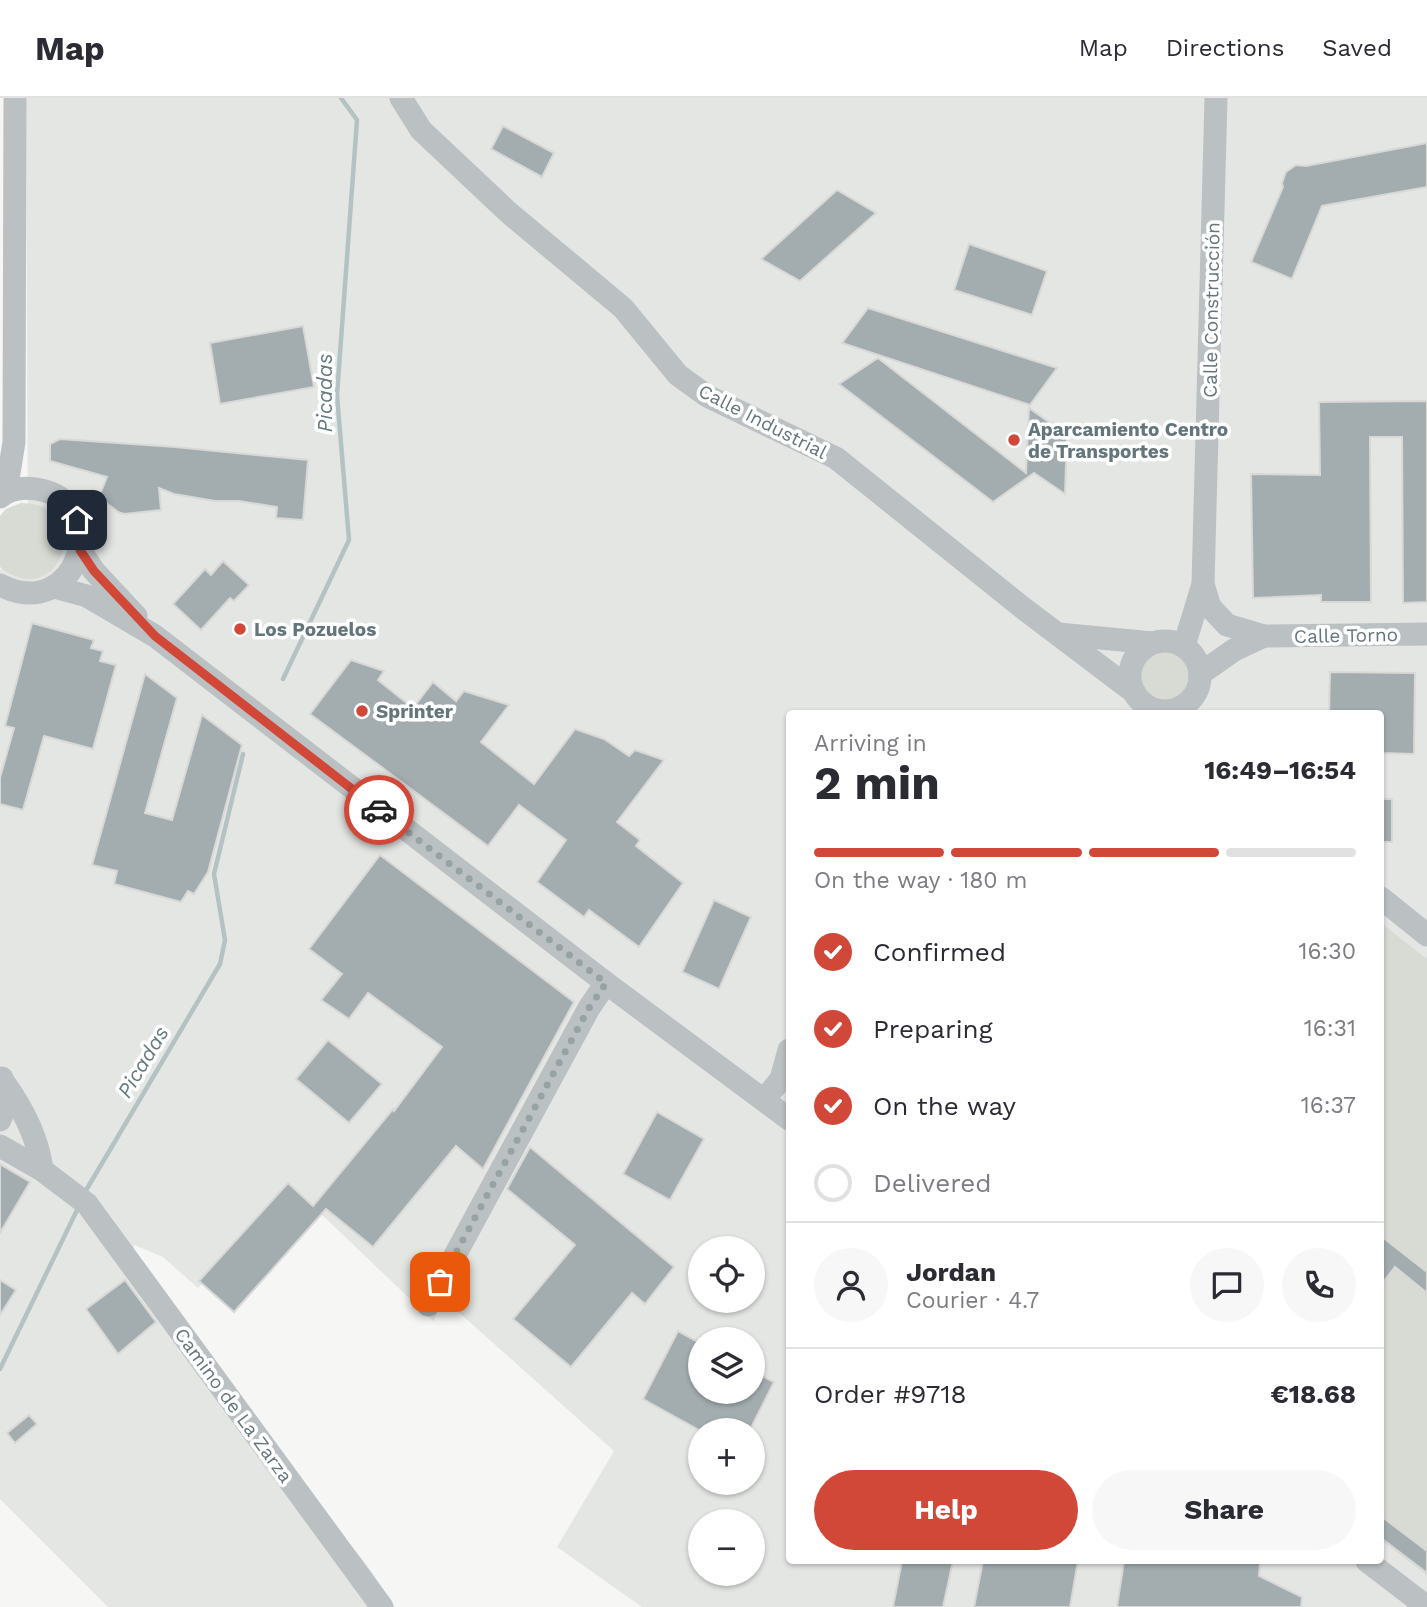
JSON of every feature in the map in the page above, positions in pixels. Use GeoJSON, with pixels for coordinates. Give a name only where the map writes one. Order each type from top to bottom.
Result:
{"type":"FeatureCollection","features":[{"type":"Feature","properties":{"kind":"street"},"geometry":{"type":"LineString","coordinates":[[0,585],[27,593],[54,587],[75,565],[81,535],[69,506],[57,496],[30,488],[2,494],[9,425],[7,207],[15,98]]}},
{"type":"Feature","properties":{"kind":"street","name":"Calle Industrial"},"geometry":{"type":"LineString","coordinates":[[401,98],[421,130],[508,212],[623,308],[678,375],[707,396],[836,458],[1145,704]]}},
{"type":"Feature","properties":{"kind":"street","name":"Calle Construcción"},"geometry":{"type":"LineString","coordinates":[[1184,646],[1203,584],[1216,98]]}},
{"type":"Feature","properties":{"kind":"street"},"geometry":{"type":"LineString","coordinates":[[9,425],[25,470],[44,490]]}},
{"type":"Feature","properties":{"kind":"street"},"geometry":{"type":"LineString","coordinates":[[80,550],[94,571],[155,636]]}},
{"type":"Feature","properties":{"kind":"street","name":"Calle Torno"},"geometry":{"type":"LineString","coordinates":[[1203,584],[1210,607],[1227,625],[1264,636],[1427,634]]}},
{"type":"Feature","properties":{"kind":"street"},"geometry":{"type":"LineString","coordinates":[[54,587],[87,596],[155,636],[606,983],[786,1117]]}},
{"type":"Feature","properties":{"kind":"street"},"geometry":{"type":"LineString","coordinates":[[1058,635],[1153,643],[1174,642],[1184,646],[1198,663],[1200,674],[1194,706],[1170,710]]}},
{"type":"Feature","properties":{"kind":"street","name":"Calle Torno"},"geometry":{"type":"LineString","coordinates":[[1200,674],[1234,649],[1264,636]]}},
{"type":"Feature","properties":{"kind":"street"},"geometry":{"type":"LineString","coordinates":[[1153,643],[1143,648],[1135,657],[1130,668],[1130,680],[1145,704],[1162,710]]}},
{"type":"Feature","properties":{"kind":"street"},"geometry":{"type":"LineString","coordinates":[[1384,900],[1427,934]]}},
{"type":"Feature","properties":{"kind":"street"},"geometry":{"type":"LineString","coordinates":[[428,1305],[589,1008],[606,983]]}},
{"type":"Feature","properties":{"kind":"street"},"geometry":{"type":"LineString","coordinates":[[764,1100],[781,1079],[786,1061]]}},
{"type":"Feature","properties":{"kind":"street"},"geometry":{"type":"LineString","coordinates":[[0,1121],[3,1111],[1,1075]]}},
{"type":"Feature","properties":{"kind":"street"},"geometry":{"type":"LineString","coordinates":[[1,1075],[19,1103],[40,1152],[42,1170]]}},
{"type":"Feature","properties":{"kind":"street","name":"Camino de La Zarza"},"geometry":{"type":"LineString","coordinates":[[0,1146],[42,1170],[80,1199],[382,1607]]}},
{"type":"Feature","properties":{"kind":"street"},"geometry":{"type":"LineString","coordinates":[[1371,1564],[1427,1607]]}},
{"type":"Feature","properties":{"kind":"shaded area"},"geometry":{"type":"Polygon","coordinates":[[[26,98],[1427,98],[1427,1607],[642,1607],[557,1547],[614,1451],[445,1300],[433,1321],[293,1187],[198,1288],[163,1257],[134,1245],[134,1249],[296,1477],[367,1565],[395,1607],[108,1607],[0,1499],[0,570],[28,541],[26,98]]]}},
{"type":"Feature","properties":{"kind":"shaded area"},"geometry":{"type":"Polygon","coordinates":[[[21,503],[45,508],[59,520],[65,536],[62,553],[53,568],[39,577],[21,578],[0,567],[0,516],[6,509],[21,503]]]}},
{"type":"Feature","properties":{"kind":"shaded area"},"geometry":{"type":"Polygon","coordinates":[[[1156,652],[1176,652],[1190,666],[1190,686],[1176,700],[1156,700],[1142,686],[1142,666],[1156,652]]]}},
{"type":"Feature","properties":{"kind":"shaded area"},"geometry":{"type":"Polygon","coordinates":[[[1384,925],[1427,959],[1427,1575],[1384,1542],[1384,925]]]}},
{"type":"Feature","properties":{"kind":"building"},"geometry":{"type":"Polygon","coordinates":[[[503,126],[554,153],[542,177],[491,149],[503,126]]]}},
{"type":"Feature","properties":{"kind":"building"},"geometry":{"type":"Polygon","coordinates":[[[1427,143],[1427,187],[1322,206],[1292,279],[1251,262],[1283,187],[1286,172],[1296,165],[1306,166],[1427,143]]]}},
{"type":"Feature","properties":{"kind":"building"},"geometry":{"type":"Polygon","coordinates":[[[837,190],[876,213],[800,281],[761,259],[837,190]]]}},
{"type":"Feature","properties":{"kind":"building"},"geometry":{"type":"Polygon","coordinates":[[[969,244],[1047,271],[1032,315],[954,290],[969,244]]]}},
{"type":"Feature","properties":{"kind":"building"},"geometry":{"type":"Polygon","coordinates":[[[868,308],[1057,368],[1030,405],[842,343],[868,308]]]}},
{"type":"Feature","properties":{"kind":"building"},"geometry":{"type":"Polygon","coordinates":[[[303,326],[314,387],[220,404],[210,343],[303,326]]]}},
{"type":"Feature","properties":{"kind":"building"},"geometry":{"type":"Polygon","coordinates":[[[878,358],[1026,473],[1029,408],[1067,435],[1065,494],[1034,473],[993,502],[839,384],[878,358]]]}},
{"type":"Feature","properties":{"kind":"building"},"geometry":{"type":"Polygon","coordinates":[[[1427,401],[1427,602],[1403,603],[1402,437],[1370,437],[1371,602],[1321,602],[1321,595],[1253,598],[1251,474],[1320,475],[1319,402],[1427,401]]]}},
{"type":"Feature","properties":{"kind":"building"},"geometry":{"type":"Polygon","coordinates":[[[60,439],[308,460],[303,520],[276,518],[277,507],[239,501],[215,501],[174,494],[159,488],[161,510],[124,514],[118,512],[99,497],[107,477],[50,461],[50,444],[60,439]]]}},
{"type":"Feature","properties":{"kind":"building"},"geometry":{"type":"Polygon","coordinates":[[[223,561],[249,585],[234,601],[230,598],[201,630],[173,604],[205,569],[211,575],[223,561]]]}},
{"type":"Feature","properties":{"kind":"building"},"geometry":{"type":"Polygon","coordinates":[[[32,623],[94,640],[91,648],[103,651],[100,661],[116,665],[93,749],[44,736],[23,810],[0,804],[0,778],[14,728],[5,726],[32,623]]]}},
{"type":"Feature","properties":{"kind":"building"},"geometry":{"type":"Polygon","coordinates":[[[351,660],[384,671],[378,680],[413,708],[433,682],[456,701],[464,691],[509,705],[481,742],[534,784],[575,729],[604,739],[629,756],[635,750],[664,760],[617,822],[640,840],[636,846],[683,883],[639,947],[589,910],[584,917],[537,882],[566,840],[519,805],[488,846],[310,714],[351,660]]]}},
{"type":"Feature","properties":{"kind":"building"},"geometry":{"type":"Polygon","coordinates":[[[1330,672],[1415,673],[1414,754],[1384,753],[1384,710],[1329,710],[1330,672]]]}},
{"type":"Feature","properties":{"kind":"building"},"geometry":{"type":"Polygon","coordinates":[[[145,674],[177,698],[145,813],[172,820],[202,715],[242,745],[208,872],[194,894],[188,891],[181,902],[114,884],[117,871],[92,865],[145,674]]]}},
{"type":"Feature","properties":{"kind":"building"},"geometry":{"type":"Polygon","coordinates":[[[1384,799],[1392,799],[1392,842],[1384,842],[1384,799]]]}},
{"type":"Feature","properties":{"kind":"building"},"geometry":{"type":"Polygon","coordinates":[[[380,855],[574,1002],[483,1169],[456,1146],[373,1247],[326,1209],[234,1312],[199,1281],[288,1183],[313,1206],[393,1109],[394,1111],[442,1047],[368,993],[349,1019],[321,1000],[342,974],[309,949],[380,855]]]}},
{"type":"Feature","properties":{"kind":"building"},"geometry":{"type":"Polygon","coordinates":[[[714,900],[751,917],[719,989],[682,972],[714,900]]]}},
{"type":"Feature","properties":{"kind":"building"},"geometry":{"type":"Polygon","coordinates":[[[328,1040],[382,1084],[349,1123],[296,1079],[328,1040]]]}},
{"type":"Feature","properties":{"kind":"building"},"geometry":{"type":"Polygon","coordinates":[[[657,1112],[704,1139],[670,1200],[623,1174],[657,1112]]]}},
{"type":"Feature","properties":{"kind":"building"},"geometry":{"type":"Polygon","coordinates":[[[530,1147],[674,1267],[645,1304],[632,1293],[571,1367],[513,1319],[575,1245],[507,1189],[530,1147]]]}},
{"type":"Feature","properties":{"kind":"building"},"geometry":{"type":"Polygon","coordinates":[[[0,1164],[30,1182],[0,1233],[0,1164]]]}},
{"type":"Feature","properties":{"kind":"building"},"geometry":{"type":"Polygon","coordinates":[[[1384,1238],[1427,1272],[1427,1293],[1395,1267],[1384,1281],[1384,1238]]]}},
{"type":"Feature","properties":{"kind":"building"},"geometry":{"type":"Polygon","coordinates":[[[0,1280],[16,1290],[0,1315],[0,1280]]]}},
{"type":"Feature","properties":{"kind":"building"},"geometry":{"type":"Polygon","coordinates":[[[125,1280],[156,1322],[118,1354],[86,1309],[125,1280]]]}},
{"type":"Feature","properties":{"kind":"building"},"geometry":{"type":"Polygon","coordinates":[[[678,1331],[688,1336],[688,1404],[763,1404],[756,1418],[688,1418],[688,1424],[643,1399],[678,1331]]]}},
{"type":"Feature","properties":{"kind":"building"},"geometry":{"type":"Polygon","coordinates":[[[765,1378],[774,1382],[765,1400],[765,1378]]]}},
{"type":"Feature","properties":{"kind":"building"},"geometry":{"type":"Polygon","coordinates":[[[29,1415],[37,1424],[15,1443],[7,1433],[29,1415]]]}},
{"type":"Feature","properties":{"kind":"building"},"geometry":{"type":"Polygon","coordinates":[[[1384,1518],[1427,1551],[1427,1573],[1384,1540],[1384,1518]]]}},
{"type":"Feature","properties":{"kind":"building"},"geometry":{"type":"Polygon","coordinates":[[[901,1564],[952,1564],[943,1607],[893,1607],[901,1564]]]}},
{"type":"Feature","properties":{"kind":"building"},"geometry":{"type":"Polygon","coordinates":[[[982,1564],[1077,1564],[1070,1607],[974,1607],[982,1564]]]}},
{"type":"Feature","properties":{"kind":"building"},"geometry":{"type":"Polygon","coordinates":[[[1124,1564],[1260,1564],[1259,1576],[1302,1597],[1301,1607],[1117,1607],[1124,1564]]]}},
{"type":"Feature","properties":{"kind":"waterway","name":"Picadas"},"geometry":{"type":"LineString","coordinates":[[283,679],[349,540],[337,395],[357,120],[341,98]]}},
{"type":"Feature","properties":{"kind":"waterway","name":"Picadas"},"geometry":{"type":"LineString","coordinates":[[85,1192],[220,964],[225,940],[214,874],[243,754]]}},
{"type":"Feature","properties":{"kind":"waterway","name":"Picadas"},"geometry":{"type":"LineString","coordinates":[[0,1369],[79,1206]]}},
{"type":"Feature","properties":{"kind":"way so far"},"geometry":{"type":"LineString","coordinates":[[379,810],[606,983],[589,1008],[440,1282]]}},
{"type":"Feature","properties":{"kind":"place","name":"Aparcamiento Centro de Transportes"},"geometry":{"type":"Point","coordinates":[1014,440]}},
{"type":"Feature","properties":{"kind":"place","name":"Los Pozuelos"},"geometry":{"type":"Point","coordinates":[240,629]}},
{"type":"Feature","properties":{"kind":"place","name":"Sprinter"},"geometry":{"type":"Point","coordinates":[362,711]}},
{"type":"Feature","properties":{"kind":"route"},"geometry":{"type":"LineString","coordinates":[[77,520],[81,535],[80,550],[94,571],[155,636],[379,810]]}}]}
